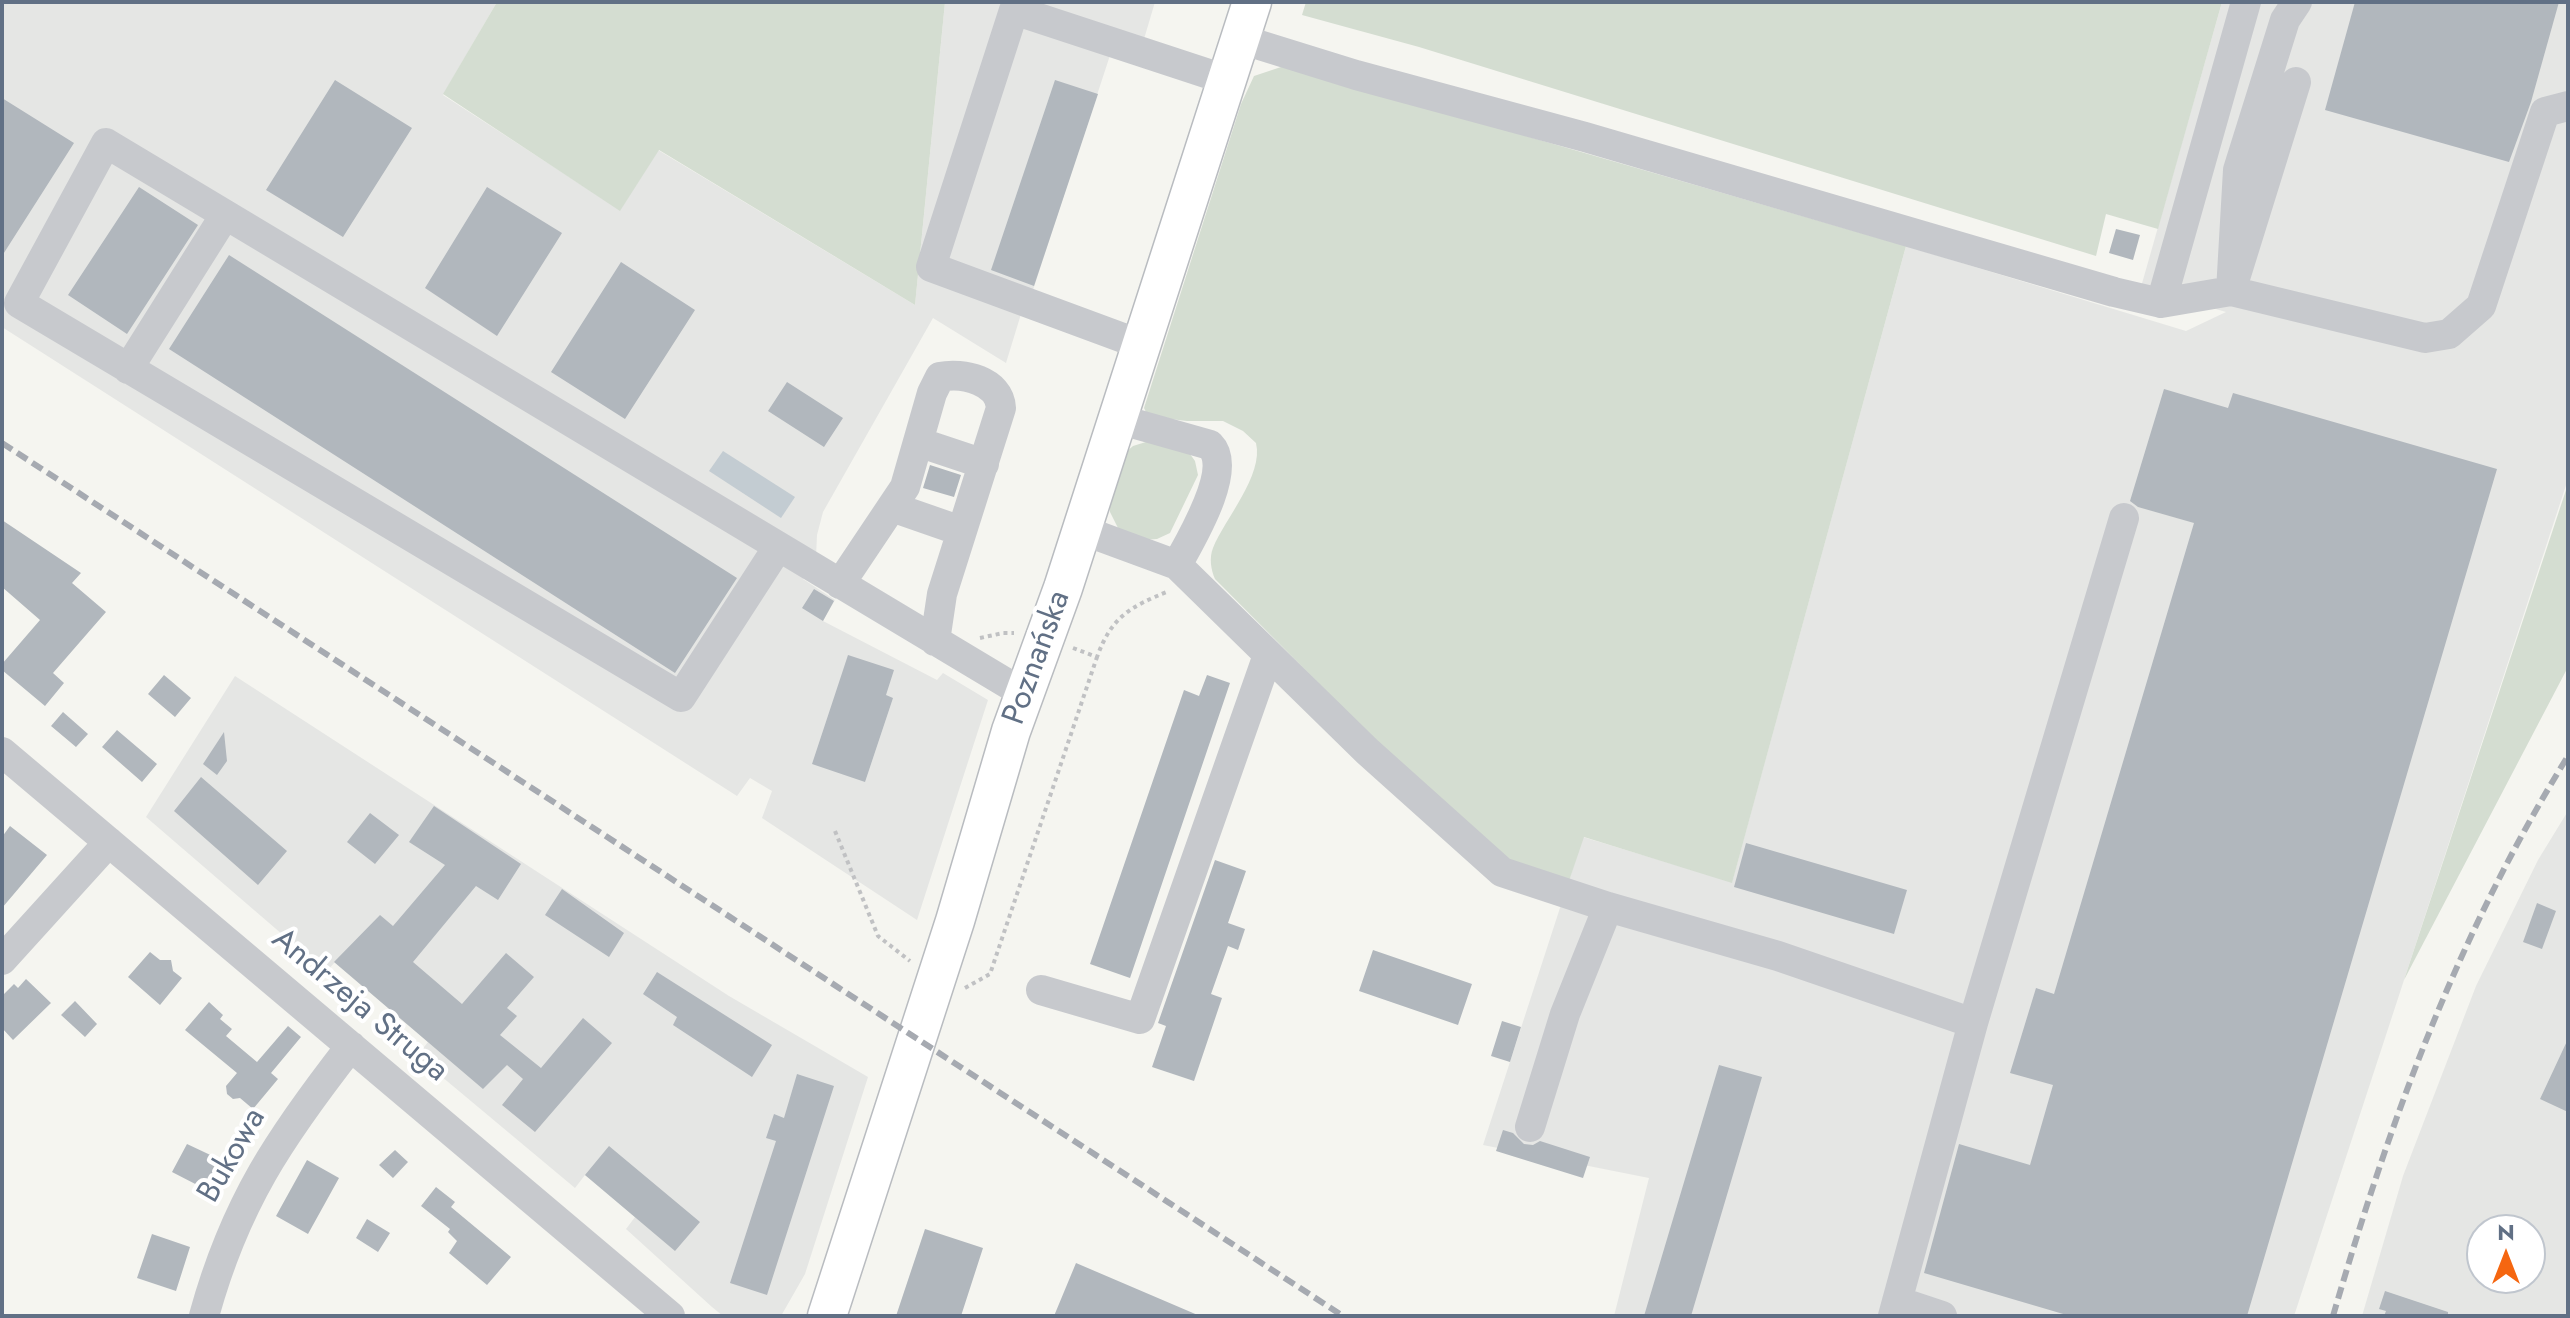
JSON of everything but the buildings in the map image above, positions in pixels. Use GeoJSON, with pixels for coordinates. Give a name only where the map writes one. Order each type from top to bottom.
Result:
{"type":"FeatureCollection","features":[{"type":"Feature","properties":{"kind":"main road","name":"Poznańska"},"geometry":{"type":"LineString","coordinates":[[827,1316],[948,987],[1023,693],[1082,530],[1252,2]]}},
{"type":"Feature","properties":{"kind":"street"},"geometry":{"type":"LineString","coordinates":[[2161,303],[2246,2]]}},
{"type":"Feature","properties":{"kind":"street"},"geometry":{"type":"LineString","coordinates":[[2231,291],[2238,170],[2285,20],[2297,2]]}},
{"type":"Feature","properties":{"kind":"street"},"geometry":{"type":"LineString","coordinates":[[1142,345],[1032,307],[931,267],[1014,10],[1227,80]]}},
{"type":"Feature","properties":{"kind":"street"},"geometry":{"type":"LineString","coordinates":[[1240,39],[2114,292],[2161,303],[2231,291],[2425,338],[2449,334],[2481,306],[2545,112],[2568,106]]}},
{"type":"Feature","properties":{"kind":"street"},"geometry":{"type":"LineString","coordinates":[[2231,291],[2296,82]]}},
{"type":"Feature","properties":{"kind":"street"},"geometry":{"type":"LineString","coordinates":[[778,547],[681,697],[19,303],[106,143],[1023,693]]}},
{"type":"Feature","properties":{"kind":"street"},"geometry":{"type":"LineString","coordinates":[[128,369],[225,215]]}},
{"type":"Feature","properties":{"kind":"street"},"geometry":{"type":"LineString","coordinates":[[840,584],[905,487],[932,393],[940,377],[973,379],[993,388],[1001,399],[1001,408],[942,594],[935,641]]}},
{"type":"Feature","properties":{"kind":"street"},"geometry":{"type":"LineString","coordinates":[[1118,419],[1210,445],[1215,451],[1217,467],[1210,498],[1177,565]]}},
{"type":"Feature","properties":{"kind":"street"},"geometry":{"type":"LineString","coordinates":[[918,442],[984,464]]}},
{"type":"Feature","properties":{"kind":"street"},"geometry":{"type":"LineString","coordinates":[[892,507],[961,531]]}},
{"type":"Feature","properties":{"kind":"street"},"geometry":{"type":"LineString","coordinates":[[1942,1316],[1895,1308],[1973,1023],[2124,518]]}},
{"type":"Feature","properties":{"kind":"street"},"geometry":{"type":"LineString","coordinates":[[1082,530],[1177,565],[1367,751],[1502,872],[1608,907],[1778,956],[1973,1023]]}},
{"type":"Feature","properties":{"kind":"street"},"geometry":{"type":"LineString","coordinates":[[1041,990],[1140,1019],[1268,655]]}},
{"type":"Feature","properties":{"kind":"street","name":"Andrzeja Struga"},"geometry":{"type":"LineString","coordinates":[[2,752],[670,1316]]}},
{"type":"Feature","properties":{"kind":"street"},"geometry":{"type":"LineString","coordinates":[[2,960],[109,842]]}},
{"type":"Feature","properties":{"kind":"street"},"geometry":{"type":"LineString","coordinates":[[1530,1127],[1565,1014],[1608,907]]}},
{"type":"Feature","properties":{"kind":"street","name":"Bukowa"},"geometry":{"type":"LineString","coordinates":[[204,1316],[225,1248],[257,1179],[301,1111],[351,1046]]}},
{"type":"Feature","properties":{"kind":"path"},"geometry":{"type":"LineString","coordinates":[[835,831],[878,936],[948,987],[990,974],[1097,657]]}},
{"type":"Feature","properties":{"kind":"shaded area"},"geometry":{"type":"Polygon","coordinates":[[[2,2],[497,2],[443,95],[620,210],[658,150],[915,305],[945,2],[1155,2],[1144,39],[1118,31],[1006,363],[933,318],[823,512],[816,557],[803,579],[835,600],[823,621],[937,680],[943,673],[988,700],[917,920],[762,818],[772,791],[750,778],[737,796],[2,327],[2,2]]]}},
{"type":"Feature","properties":{"kind":"shaded area"},"geometry":{"type":"Polygon","coordinates":[[[497,2],[945,2],[915,305],[659,150],[620,211],[443,94],[497,2]]]}},
{"type":"Feature","properties":{"kind":"shaded area"},"geometry":{"type":"Polygon","coordinates":[[[1306,2],[2222,2],[2158,229],[2106,214],[2096,256],[1419,47],[1302,15],[1306,2]]]}},
{"type":"Feature","properties":{"kind":"shaded area"},"geometry":{"type":"Polygon","coordinates":[[[2222,2],[2568,2],[2568,479],[2294,1316],[1614,1316],[1649,1178],[1483,1145],[1583,837],[1732,882],[1906,246],[2186,331],[2226,312],[2141,287],[2222,2]]]}},
{"type":"Feature","properties":{"kind":"shaded area"},"geometry":{"type":"Polygon","coordinates":[[[1284,66],[1906,246],[1732,883],[1584,837],[1569,881],[1525,867],[1495,852],[1372,737],[1215,579],[1212,552],[1249,483],[1257,456],[1256,443],[1243,431],[1223,421],[1153,417],[1144,408],[1241,104],[1254,76],[1284,66]]]}},
{"type":"Feature","properties":{"kind":"shaded area"},"geometry":{"type":"Polygon","coordinates":[[[1149,441],[1190,454],[1198,475],[1170,533],[1157,539],[1143,540],[1118,528],[1110,512],[1110,500],[1125,453],[1133,446],[1149,441]]]}},
{"type":"Feature","properties":{"kind":"shaded area"},"geometry":{"type":"Polygon","coordinates":[[[723,451],[795,497],[781,518],[709,471],[723,451]]]}},
{"type":"Feature","properties":{"kind":"shaded area"},"geometry":{"type":"Polygon","coordinates":[[[2568,484],[2568,667],[2404,980],[2568,484]]]}},
{"type":"Feature","properties":{"kind":"shaded area"},"geometry":{"type":"Polygon","coordinates":[[[235,676],[729,996],[868,1077],[805,1274],[781,1316],[723,1316],[626,1229],[635,1217],[585,1175],[575,1188],[417,1056],[428,1042],[335,962],[326,972],[146,817],[235,676]]]}},
{"type":"Feature","properties":{"kind":"shaded area"},"geometry":{"type":"Polygon","coordinates":[[[2568,811],[2568,1316],[2362,1316],[2403,1176],[2476,986],[2538,860],[2568,811]]]}},
{"type":"Feature","properties":{"kind":"railway"},"geometry":{"type":"LineString","coordinates":[[2,443],[1343,1316]]}},
{"type":"Feature","properties":{"kind":"railway"},"geometry":{"type":"LineString","coordinates":[[2333,1316],[2379,1170],[2431,1028],[2493,891],[2568,756]]}}]}
